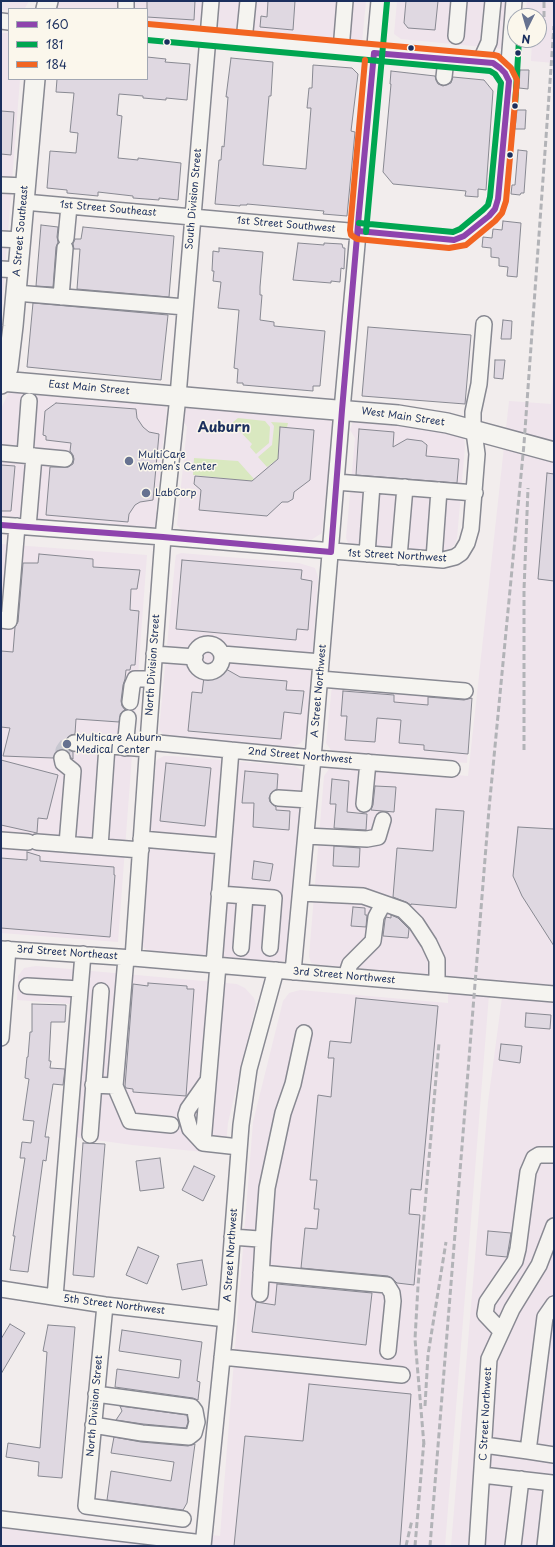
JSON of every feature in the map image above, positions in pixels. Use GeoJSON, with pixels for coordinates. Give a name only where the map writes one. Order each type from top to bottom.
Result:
{"type":"FeatureCollection","features":[{"type":"Feature","properties":{"kind":"main road","name":"A Street Southeast"},"geometry":{"type":"LineString","coordinates":[[2,382],[8,368],[16,293],[9,270],[21,240],[35,80]]}},
{"type":"Feature","properties":{"kind":"main road","name":"East Main Street"},"geometry":{"type":"LineString","coordinates":[[2,382],[178,396]]}},
{"type":"Feature","properties":{"kind":"main road","name":"West Main Street"},"geometry":{"type":"LineString","coordinates":[[178,396],[398,414],[447,423],[554,452]]}},
{"type":"Feature","properties":{"kind":"street","name":"South Division Street"},"geometry":{"type":"LineString","coordinates":[[178,396],[211,1]]}},
{"type":"Feature","properties":{"kind":"street"},"geometry":{"type":"LineString","coordinates":[[244,41],[248,1]]}},
{"type":"Feature","properties":{"kind":"street"},"geometry":{"type":"LineString","coordinates":[[341,50],[345,1]]}},
{"type":"Feature","properties":{"kind":"street","name":"A Street Northwest"},"geometry":{"type":"LineString","coordinates":[[294,972],[379,1]]}},
{"type":"Feature","properties":{"kind":"street"},"geometry":{"type":"LineString","coordinates":[[456,36],[460,1]]}},
{"type":"Feature","properties":{"kind":"street"},"geometry":{"type":"LineString","coordinates":[[480,62],[489,42],[493,1]]}},
{"type":"Feature","properties":{"kind":"street"},"geometry":{"type":"LineString","coordinates":[[509,81],[514,1]]}},
{"type":"Feature","properties":{"kind":"street"},"geometry":{"type":"LineString","coordinates":[[148,32],[493,63],[505,73],[509,81]]}},
{"type":"Feature","properties":{"kind":"street"},"geometry":{"type":"LineString","coordinates":[[444,77],[446,59]]}},
{"type":"Feature","properties":{"kind":"street","name":"1st Street Southwest"},"geometry":{"type":"LineString","coordinates":[[192,217],[450,240],[458,239],[486,219],[495,208],[498,198],[509,81]]}},
{"type":"Feature","properties":{"kind":"street","name":"1st Street Southeast"},"geometry":{"type":"LineString","coordinates":[[1,185],[25,194],[69,206],[192,217]]}},
{"type":"Feature","properties":{"kind":"street"},"geometry":{"type":"LineString","coordinates":[[61,297],[69,206]]}},
{"type":"Feature","properties":{"kind":"street"},"geometry":{"type":"LineString","coordinates":[[1,239],[21,240]]}},
{"type":"Feature","properties":{"kind":"street"},"geometry":{"type":"LineString","coordinates":[[16,293],[185,307]]}},
{"type":"Feature","properties":{"kind":"street"},"geometry":{"type":"LineString","coordinates":[[336,482],[475,493],[477,454],[473,412],[479,384],[484,324]]}},
{"type":"Feature","properties":{"kind":"street","name":"North Division Street"},"geometry":{"type":"LineString","coordinates":[[115,1086],[130,958],[141,844],[163,537],[178,396]]}},
{"type":"Feature","properties":{"kind":"street"},"geometry":{"type":"LineString","coordinates":[[1,620],[9,621],[22,527],[29,456],[29,401]]}},
{"type":"Feature","properties":{"kind":"street"},"geometry":{"type":"LineString","coordinates":[[1,453],[65,459]]}},
{"type":"Feature","properties":{"kind":"street"},"geometry":{"type":"LineString","coordinates":[[367,554],[372,484]]}},
{"type":"Feature","properties":{"kind":"street"},"geometry":{"type":"LineString","coordinates":[[400,557],[405,487]]}},
{"type":"Feature","properties":{"kind":"street"},"geometry":{"type":"LineString","coordinates":[[434,560],[439,490]]}},
{"type":"Feature","properties":{"kind":"street","name":"1st Street Northwest"},"geometry":{"type":"LineString","coordinates":[[1,525],[163,537],[330,552],[448,560],[462,553],[467,543],[471,529],[475,493]]}},
{"type":"Feature","properties":{"kind":"street"},"geometry":{"type":"LineString","coordinates":[[207,644],[213,644],[218,647],[222,654],[222,662],[215,670],[210,672],[204,671],[199,669],[196,664],[195,657],[198,649],[207,644]]}},
{"type":"Feature","properties":{"kind":"street"},"geometry":{"type":"LineString","coordinates":[[154,654],[195,657]]}},
{"type":"Feature","properties":{"kind":"street"},"geometry":{"type":"LineString","coordinates":[[222,654],[321,662]]}},
{"type":"Feature","properties":{"kind":"street"},"geometry":{"type":"LineString","coordinates":[[130,702],[132,686],[135,679],[152,679]]}},
{"type":"Feature","properties":{"kind":"street"},"geometry":{"type":"LineString","coordinates":[[320,679],[465,691]]}},
{"type":"Feature","properties":{"kind":"street"},"geometry":{"type":"LineString","coordinates":[[125,748],[128,718]]}},
{"type":"Feature","properties":{"kind":"street","name":"2nd Street Northwest"},"geometry":{"type":"LineString","coordinates":[[74,743],[125,748],[147,746],[231,750],[452,769]]}},
{"type":"Feature","properties":{"kind":"street"},"geometry":{"type":"LineString","coordinates":[[100,847],[107,746]]}},
{"type":"Feature","properties":{"kind":"street"},"geometry":{"type":"LineString","coordinates":[[231,750],[219,894],[216,965],[203,1144],[239,1147]]}},
{"type":"Feature","properties":{"kind":"street"},"geometry":{"type":"LineString","coordinates":[[62,758],[63,763],[73,772],[67,844]]}},
{"type":"Feature","properties":{"kind":"street"},"geometry":{"type":"LineString","coordinates":[[364,804],[368,762]]}},
{"type":"Feature","properties":{"kind":"street"},"geometry":{"type":"LineString","coordinates":[[278,798],[309,800]]}},
{"type":"Feature","properties":{"kind":"street"},"geometry":{"type":"LineString","coordinates":[[306,836],[367,839],[378,837],[383,820]]}},
{"type":"Feature","properties":{"kind":"street"},"geometry":{"type":"LineString","coordinates":[[1,840],[100,847],[141,844],[223,846]]}},
{"type":"Feature","properties":{"kind":"street"},"geometry":{"type":"LineString","coordinates":[[301,893],[363,896],[403,910],[416,924],[438,960],[437,984]]}},
{"type":"Feature","properties":{"kind":"street"},"geometry":{"type":"LineString","coordinates":[[219,894],[274,898],[270,948]]}},
{"type":"Feature","properties":{"kind":"street"},"geometry":{"type":"LineString","coordinates":[[241,948],[245,896]]}},
{"type":"Feature","properties":{"kind":"street"},"geometry":{"type":"LineString","coordinates":[[346,976],[350,964],[373,941],[376,917],[383,904]]}},
{"type":"Feature","properties":{"kind":"street"},"geometry":{"type":"LineString","coordinates":[[1,1038],[5,949]]}},
{"type":"Feature","properties":{"kind":"street","name":"3rd Street Northeast"},"geometry":{"type":"LineString","coordinates":[[5,949],[130,958]]}},
{"type":"Feature","properties":{"kind":"street"},"geometry":{"type":"LineString","coordinates":[[55,1297],[83,954]]}},
{"type":"Feature","properties":{"kind":"street","name":"3rd Street Northwest"},"geometry":{"type":"LineString","coordinates":[[130,958],[554,994]]}},
{"type":"Feature","properties":{"kind":"street","name":"A Street Northwest"},"geometry":{"type":"LineString","coordinates":[[1,1520],[203,1545],[226,1319],[241,1125],[250,1069],[276,970]]}},
{"type":"Feature","properties":{"kind":"street"},"geometry":{"type":"LineString","coordinates":[[28,986],[80,989]]}},
{"type":"Feature","properties":{"kind":"street"},"geometry":{"type":"LineString","coordinates":[[90,1135],[101,991]]}},
{"type":"Feature","properties":{"kind":"street"},"geometry":{"type":"LineString","coordinates":[[260,1294],[267,1188],[283,1113],[293,1084],[304,1033]]}},
{"type":"Feature","properties":{"kind":"street"},"geometry":{"type":"LineString","coordinates":[[94,1085],[115,1086],[130,1121],[171,1125]]}},
{"type":"Feature","properties":{"kind":"street"},"geometry":{"type":"LineString","coordinates":[[501,1331],[485,1314],[487,1302],[514,1262],[518,1250],[528,1172],[534,1158],[539,1155],[554,1155]]}},
{"type":"Feature","properties":{"kind":"street","name":"C Street Northwest"},"geometry":{"type":"LineString","coordinates":[[477,1546],[489,1359],[512,1309],[539,1265],[554,1226]]}},
{"type":"Feature","properties":{"kind":"street"},"geometry":{"type":"LineString","coordinates":[[232,1237],[260,1239],[263,1242]]}},
{"type":"Feature","properties":{"kind":"street"},"geometry":{"type":"LineString","coordinates":[[261,1273],[387,1285],[392,1293],[393,1301],[388,1351]]}},
{"type":"Feature","properties":{"kind":"street","name":"5th Street Northwest"},"geometry":{"type":"LineString","coordinates":[[1,1289],[104,1305],[226,1319]]}},
{"type":"Feature","properties":{"kind":"street"},"geometry":{"type":"LineString","coordinates":[[491,1296],[512,1309]]}},
{"type":"Feature","properties":{"kind":"street"},"geometry":{"type":"LineString","coordinates":[[528,1451],[545,1317],[554,1304]]}},
{"type":"Feature","properties":{"kind":"street","name":"North Division Street"},"geometry":{"type":"LineString","coordinates":[[104,1305],[86,1506],[183,1519]]}},
{"type":"Feature","properties":{"kind":"street"},"geometry":{"type":"LineString","coordinates":[[222,1357],[402,1375]]}},
{"type":"Feature","properties":{"kind":"street"},"geometry":{"type":"LineString","coordinates":[[93,1425],[142,1433],[189,1437],[194,1433],[197,1422],[195,1411],[192,1407],[96,1394]]}},
{"type":"Feature","properties":{"kind":"street"},"geometry":{"type":"LineString","coordinates":[[484,1445],[554,1455]]}},
{"type":"Feature","properties":{"kind":"street"},"geometry":{"type":"LineString","coordinates":[[482,1475],[552,1483],[545,1546]]}},
{"type":"Feature","properties":{"kind":"street"},"geometry":{"type":"LineString","coordinates":[[513,1546],[521,1479]]}},
{"type":"Feature","properties":{"kind":"shaded area"},"geometry":{"type":"Polygon","coordinates":[[[1,1],[29,1],[25,8],[8,8],[8,10],[1,10],[1,1]]]}},
{"type":"Feature","properties":{"kind":"shaded area"},"geometry":{"type":"Polygon","coordinates":[[[53,1],[366,1],[362,42],[148,24],[148,8],[52,8],[53,1]]]}},
{"type":"Feature","properties":{"kind":"shaded area"},"geometry":{"type":"Polygon","coordinates":[[[397,1],[507,1],[503,49],[401,39],[394,34],[397,1]]]}},
{"type":"Feature","properties":{"kind":"shaded area"},"geometry":{"type":"Polygon","coordinates":[[[527,1],[554,1],[554,63],[531,61],[532,48],[547,48],[547,8],[526,8],[527,1]]]}},
{"type":"Feature","properties":{"kind":"shaded area"},"geometry":{"type":"Polygon","coordinates":[[[1,33],[8,33],[8,80],[20,80],[1,322],[1,33]]]}},
{"type":"Feature","properties":{"kind":"shaded area"},"geometry":{"type":"Polygon","coordinates":[[[554,364],[554,988],[490,982],[445,1546],[1,1546],[1,1513],[220,1536],[253,1122],[283,1001],[289,993],[300,990],[448,1003],[448,976],[319,965],[311,963],[309,956],[324,776],[329,769],[336,764],[468,776],[509,401],[551,404],[554,364]]]}},
{"type":"Feature","properties":{"kind":"shaded area"},"geometry":{"type":"Polygon","coordinates":[[[13,389],[21,390],[24,394],[148,404],[153,402],[166,405],[167,416],[165,422],[156,511],[160,517],[158,526],[152,530],[142,532],[137,527],[1,516],[1,409],[8,394],[13,389]]]}},
{"type":"Feature","properties":{"kind":"shaded area"},"geometry":{"type":"Polygon","coordinates":[[[191,406],[311,418],[325,416],[333,423],[322,533],[311,540],[181,529],[177,525],[187,427],[183,421],[183,414],[185,409],[191,406]]]}},
{"type":"Feature","properties":{"kind":"shaded area"},"geometry":{"type":"Polygon","coordinates":[[[353,421],[396,421],[400,426],[421,428],[427,426],[464,436],[465,447],[457,538],[455,544],[451,548],[443,551],[348,543],[346,538],[355,438],[350,430],[353,421]]]}},
{"type":"Feature","properties":{"kind":"shaded area","name":"Multicare Auburn Medical Center"},"geometry":{"type":"Polygon","coordinates":[[[1,544],[147,555],[118,942],[1,933],[1,544]]]}},
{"type":"Feature","properties":{"kind":"shaded area"},"geometry":{"type":"Polygon","coordinates":[[[181,553],[299,563],[315,568],[318,577],[307,734],[301,743],[291,748],[164,735],[159,730],[175,562],[176,555],[181,553]]]}},
{"type":"Feature","properties":{"kind":"shaded area"},"geometry":{"type":"Polygon","coordinates":[[[333,676],[473,687],[470,701],[467,763],[336,752],[331,750],[326,743],[333,676]]]}},
{"type":"Feature","properties":{"kind":"shaded area"},"geometry":{"type":"Polygon","coordinates":[[[164,756],[295,766],[301,770],[304,779],[290,954],[285,961],[281,962],[158,952],[149,951],[144,948],[142,943],[156,762],[164,756]]]}},
{"type":"Feature","properties":{"kind":"shaded area"},"geometry":{"type":"Polygon","coordinates":[[[36,966],[237,984],[245,988],[254,998],[256,1004],[228,1123],[225,1154],[132,1145],[74,1137],[84,1005],[17,1000],[18,976],[24,968],[36,966]]]}},
{"type":"Feature","properties":{"kind":"shaded area"},"geometry":{"type":"Polygon","coordinates":[[[503,990],[554,994],[554,1546],[451,1546],[488,1102],[503,990]]]}},
{"type":"Feature","properties":{"kind":"green space"},"geometry":{"type":"Polygon","coordinates":[[[238,418],[265,421],[270,427],[269,443],[256,454],[250,447],[252,444],[232,423],[238,418]]]}},
{"type":"Feature","properties":{"kind":"green space"},"geometry":{"type":"Polygon","coordinates":[[[271,422],[288,423],[287,427],[280,427],[278,459],[267,467],[258,457],[272,445],[274,426],[271,422]]]}},
{"type":"Feature","properties":{"kind":"green space"},"geometry":{"type":"Polygon","coordinates":[[[194,458],[238,461],[254,479],[251,481],[193,475],[194,458]]]}},
{"type":"Feature","properties":{"kind":"building"},"geometry":{"type":"Polygon","coordinates":[[[147,1],[195,1],[194,20],[148,17],[147,1]]]}},
{"type":"Feature","properties":{"kind":"building"},"geometry":{"type":"Polygon","coordinates":[[[268,1],[295,1],[293,30],[260,27],[261,16],[267,17],[268,1]]]}},
{"type":"Feature","properties":{"kind":"building"},"geometry":{"type":"Polygon","coordinates":[[[406,1],[438,1],[435,30],[408,28],[404,23],[406,1]]]}},
{"type":"Feature","properties":{"kind":"building"},"geometry":{"type":"Polygon","coordinates":[[[148,57],[166,59],[165,62],[190,64],[187,100],[143,98],[143,96],[119,94],[117,115],[122,116],[118,158],[138,160],[138,158],[181,163],[178,200],[133,198],[133,196],[98,192],[98,196],[67,193],[67,190],[47,188],[50,151],[76,153],[78,133],[70,132],[74,93],[56,92],[57,80],[148,80],[148,57]]]}},
{"type":"Feature","properties":{"kind":"building"},"geometry":{"type":"Polygon","coordinates":[[[231,58],[273,62],[271,96],[269,96],[263,165],[306,169],[311,108],[307,108],[309,88],[312,88],[313,65],[352,68],[358,74],[351,131],[355,132],[347,216],[323,214],[324,211],[247,204],[240,206],[215,204],[219,160],[221,160],[222,146],[224,147],[228,97],[226,97],[231,58]]]}},
{"type":"Feature","properties":{"kind":"building"},"geometry":{"type":"Polygon","coordinates":[[[520,70],[529,70],[528,89],[519,88],[520,70]]]}},
{"type":"Feature","properties":{"kind":"building"},"geometry":{"type":"Polygon","coordinates":[[[391,71],[435,76],[438,84],[443,86],[451,83],[453,77],[484,80],[493,91],[486,190],[478,189],[478,197],[465,196],[466,191],[393,184],[383,172],[391,71]]]}},
{"type":"Feature","properties":{"kind":"building"},"geometry":{"type":"Polygon","coordinates":[[[517,110],[526,110],[525,129],[515,129],[517,110]]]}},
{"type":"Feature","properties":{"kind":"building"},"geometry":{"type":"Polygon","coordinates":[[[1,111],[14,112],[11,155],[1,154],[1,111]]]}},
{"type":"Feature","properties":{"kind":"building"},"geometry":{"type":"Polygon","coordinates":[[[518,150],[527,151],[524,193],[521,193],[520,195],[511,194],[512,185],[515,185],[518,150]]]}},
{"type":"Feature","properties":{"kind":"building"},"geometry":{"type":"Polygon","coordinates":[[[503,221],[521,223],[517,277],[507,276],[508,267],[499,266],[499,258],[491,257],[491,248],[482,247],[483,237],[492,238],[493,229],[502,230],[503,221]]]}},
{"type":"Feature","properties":{"kind":"building"},"geometry":{"type":"Polygon","coordinates":[[[41,225],[58,227],[58,242],[56,247],[53,287],[36,286],[41,225]]]}},
{"type":"Feature","properties":{"kind":"building"},"geometry":{"type":"Polygon","coordinates":[[[83,227],[174,236],[169,297],[77,289],[80,249],[74,249],[73,244],[75,239],[81,239],[83,227]]]}},
{"type":"Feature","properties":{"kind":"building"},"geometry":{"type":"Polygon","coordinates":[[[298,243],[324,245],[324,243],[342,244],[343,248],[345,248],[344,269],[341,268],[340,282],[331,281],[331,283],[293,280],[298,243]]]}},
{"type":"Feature","properties":{"kind":"building"},"geometry":{"type":"Polygon","coordinates":[[[219,248],[263,252],[260,287],[260,295],[262,295],[260,320],[274,322],[274,326],[325,331],[320,386],[313,386],[313,391],[243,385],[243,383],[237,383],[238,369],[234,368],[239,310],[218,308],[221,282],[213,281],[214,271],[212,271],[213,251],[219,252],[219,248]]]}},
{"type":"Feature","properties":{"kind":"building"},"geometry":{"type":"Polygon","coordinates":[[[33,303],[168,315],[161,380],[27,367],[33,303]]]}},
{"type":"Feature","properties":{"kind":"building"},"geometry":{"type":"Polygon","coordinates":[[[503,320],[512,321],[511,339],[501,339],[503,320]]]}},
{"type":"Feature","properties":{"kind":"building"},"geometry":{"type":"Polygon","coordinates":[[[368,327],[471,335],[465,404],[362,396],[368,327]]]}},
{"type":"Feature","properties":{"kind":"building"},"geometry":{"type":"Polygon","coordinates":[[[495,360],[505,360],[503,379],[494,378],[495,360]]]}},
{"type":"Feature","properties":{"kind":"building"},"geometry":{"type":"Polygon","coordinates":[[[56,403],[136,409],[137,418],[143,427],[149,432],[159,434],[153,500],[140,502],[135,505],[129,514],[128,522],[46,515],[50,467],[68,467],[73,464],[74,459],[70,451],[71,443],[46,440],[46,436],[43,435],[45,411],[56,403]]]}},
{"type":"Feature","properties":{"kind":"building"},"geometry":{"type":"Polygon","coordinates":[[[280,427],[314,430],[310,480],[294,492],[293,499],[288,502],[282,502],[267,516],[199,510],[201,490],[194,484],[195,476],[252,481],[278,459],[280,427]]]}},
{"type":"Feature","properties":{"kind":"building"},"geometry":{"type":"Polygon","coordinates":[[[359,429],[394,432],[393,447],[407,439],[422,441],[427,445],[426,456],[459,459],[457,483],[356,475],[359,429]]]}},
{"type":"Feature","properties":{"kind":"building"},"geometry":{"type":"Polygon","coordinates":[[[1,465],[15,466],[11,511],[1,511],[1,465]]]}},
{"type":"Feature","properties":{"kind":"building"},"geometry":{"type":"Polygon","coordinates":[[[547,473],[554,474],[554,581],[538,579],[547,473]]]}},
{"type":"Feature","properties":{"kind":"building"},"geometry":{"type":"Polygon","coordinates":[[[39,554],[93,559],[93,567],[140,570],[137,589],[131,589],[130,610],[139,611],[135,665],[131,665],[130,670],[126,670],[123,685],[121,701],[125,710],[121,713],[119,722],[76,719],[75,734],[67,738],[65,743],[69,750],[73,752],[73,759],[68,752],[61,749],[56,752],[53,758],[3,756],[10,728],[1,727],[1,651],[13,652],[15,627],[18,622],[23,563],[38,563],[39,554]]]}},
{"type":"Feature","properties":{"kind":"building"},"geometry":{"type":"Polygon","coordinates":[[[182,560],[302,570],[301,579],[312,581],[308,630],[297,629],[296,640],[176,629],[182,560]]]}},
{"type":"Feature","properties":{"kind":"building"},"geometry":{"type":"Polygon","coordinates":[[[226,669],[240,677],[287,681],[286,690],[304,691],[301,714],[284,712],[281,739],[188,731],[192,692],[202,693],[204,677],[215,677],[226,669]]]}},
{"type":"Feature","properties":{"kind":"building"},"geometry":{"type":"Polygon","coordinates":[[[343,691],[394,695],[394,702],[428,705],[428,697],[464,700],[472,698],[468,754],[424,750],[424,745],[399,743],[401,720],[377,718],[375,742],[345,740],[347,716],[341,716],[343,691]]]}},
{"type":"Feature","properties":{"kind":"building"},"geometry":{"type":"Polygon","coordinates":[[[1,760],[58,775],[47,819],[38,818],[37,833],[1,825],[1,760]]]}},
{"type":"Feature","properties":{"kind":"building"},"geometry":{"type":"Polygon","coordinates":[[[166,763],[211,768],[205,826],[160,821],[166,763]]]}},
{"type":"Feature","properties":{"kind":"building"},"geometry":{"type":"Polygon","coordinates":[[[245,771],[278,774],[277,789],[271,793],[269,798],[270,802],[276,807],[276,810],[290,811],[289,830],[253,827],[254,803],[242,803],[245,771]]]}},
{"type":"Feature","properties":{"kind":"building"},"geometry":{"type":"Polygon","coordinates":[[[332,779],[349,781],[347,812],[367,814],[366,830],[334,828],[336,804],[330,804],[332,779]]]}},
{"type":"Feature","properties":{"kind":"building"},"geometry":{"type":"Polygon","coordinates":[[[375,786],[396,787],[394,812],[371,810],[375,786]]]}},
{"type":"Feature","properties":{"kind":"building"},"geometry":{"type":"Polygon","coordinates":[[[436,809],[464,811],[456,908],[411,905],[393,897],[397,848],[433,851],[436,809]]]}},
{"type":"Feature","properties":{"kind":"building"},"geometry":{"type":"Polygon","coordinates":[[[518,827],[554,829],[554,946],[522,896],[513,876],[518,827]]]}},
{"type":"Feature","properties":{"kind":"building"},"geometry":{"type":"Polygon","coordinates":[[[334,846],[360,848],[359,867],[333,866],[334,846]]]}},
{"type":"Feature","properties":{"kind":"building"},"geometry":{"type":"Polygon","coordinates":[[[27,852],[40,856],[40,861],[114,867],[115,875],[110,937],[1,928],[1,858],[27,860],[27,852]]]}},
{"type":"Feature","properties":{"kind":"building"},"geometry":{"type":"Polygon","coordinates":[[[254,861],[273,864],[270,881],[252,879],[254,861]]]}},
{"type":"Feature","properties":{"kind":"building"},"geometry":{"type":"Polygon","coordinates":[[[353,907],[365,908],[365,915],[367,915],[366,927],[351,926],[353,907]]]}},
{"type":"Feature","properties":{"kind":"building"},"geometry":{"type":"Polygon","coordinates":[[[391,915],[398,918],[409,929],[408,938],[383,936],[386,917],[391,918],[391,915]]]}},
{"type":"Feature","properties":{"kind":"building"},"geometry":{"type":"Polygon","coordinates":[[[148,983],[187,986],[187,989],[194,989],[186,1096],[133,1092],[133,1089],[126,1088],[125,1086],[133,984],[148,986],[148,983]]]}},
{"type":"Feature","properties":{"kind":"building"},"geometry":{"type":"Polygon","coordinates":[[[356,998],[438,1006],[421,1190],[411,1189],[409,1214],[420,1215],[414,1285],[397,1283],[388,1276],[301,1268],[305,1228],[317,1229],[319,1209],[314,1209],[317,1180],[310,1180],[318,1095],[331,1097],[334,1058],[328,1058],[330,1041],[351,1043],[356,998]]]}},
{"type":"Feature","properties":{"kind":"building"},"geometry":{"type":"Polygon","coordinates":[[[32,1004],[66,1005],[65,1022],[51,1022],[50,1068],[65,1069],[63,1085],[53,1084],[45,1137],[49,1137],[46,1161],[43,1160],[28,1272],[10,1270],[15,1236],[13,1236],[25,1158],[20,1158],[22,1142],[31,1143],[34,1121],[23,1120],[29,1079],[25,1078],[30,1032],[32,1032],[32,1004]]]}},
{"type":"Feature","properties":{"kind":"building"},"geometry":{"type":"Polygon","coordinates":[[[526,1013],[551,1015],[550,1029],[525,1027],[526,1013]]]}},
{"type":"Feature","properties":{"kind":"building"},"geometry":{"type":"Polygon","coordinates":[[[501,1044],[522,1046],[520,1063],[499,1060],[501,1044]]]}},
{"type":"Feature","properties":{"kind":"building"},"geometry":{"type":"Polygon","coordinates":[[[83,1143],[105,1144],[94,1277],[73,1275],[83,1143]]]}},
{"type":"Feature","properties":{"kind":"building"},"geometry":{"type":"Polygon","coordinates":[[[160,1158],[164,1188],[140,1191],[136,1161],[160,1158]]]}},
{"type":"Feature","properties":{"kind":"building"},"geometry":{"type":"Polygon","coordinates":[[[194,1166],[215,1176],[203,1201],[182,1190],[194,1166]]]}},
{"type":"Feature","properties":{"kind":"building"},"geometry":{"type":"Polygon","coordinates":[[[488,1231],[511,1233],[507,1257],[486,1255],[488,1231]]]}},
{"type":"Feature","properties":{"kind":"building"},"geometry":{"type":"Polygon","coordinates":[[[138,1247],[159,1256],[147,1284],[126,1275],[138,1247]]]}},
{"type":"Feature","properties":{"kind":"building"},"geometry":{"type":"Polygon","coordinates":[[[202,1260],[207,1285],[182,1290],[177,1264],[202,1260]]]}},
{"type":"Feature","properties":{"kind":"building"},"geometry":{"type":"Polygon","coordinates":[[[277,1284],[372,1293],[366,1345],[252,1332],[256,1302],[275,1305],[277,1284]]]}},
{"type":"Feature","properties":{"kind":"building"},"geometry":{"type":"Polygon","coordinates":[[[10,1324],[25,1333],[1,1374],[1,1339],[10,1324]]]}},
{"type":"Feature","properties":{"kind":"building"},"geometry":{"type":"Polygon","coordinates":[[[48,1325],[75,1327],[62,1478],[38,1476],[39,1462],[6,1457],[8,1443],[40,1448],[47,1352],[43,1351],[48,1325]]]}},
{"type":"Feature","properties":{"kind":"building"},"geometry":{"type":"Polygon","coordinates":[[[122,1330],[202,1342],[197,1381],[200,1382],[198,1400],[193,1398],[115,1387],[117,1369],[179,1378],[181,1360],[119,1351],[122,1330]]]}},
{"type":"Feature","properties":{"kind":"building"},"geometry":{"type":"Polygon","coordinates":[[[309,1384],[411,1394],[400,1546],[234,1546],[245,1436],[303,1441],[309,1384]]]}},
{"type":"Feature","properties":{"kind":"building"},"geometry":{"type":"Polygon","coordinates":[[[120,1406],[187,1415],[188,1422],[186,1428],[116,1420],[122,1411],[120,1406]]]}},
{"type":"Feature","properties":{"kind":"building"},"geometry":{"type":"Polygon","coordinates":[[[114,1437],[141,1442],[188,1446],[195,1444],[187,1503],[183,1510],[107,1500],[111,1471],[171,1481],[174,1462],[111,1453],[114,1437]]]}},
{"type":"Feature","properties":{"kind":"tunnel"},"geometry":{"type":"LineString","coordinates":[[62,758],[63,750],[68,743],[74,743]]}},
{"type":"Feature","properties":{"kind":"railway"},"geometry":{"type":"LineString","coordinates":[[544,1],[544,8]]}},
{"type":"Feature","properties":{"kind":"railway"},"geometry":{"type":"LineString","coordinates":[[430,1546],[489,809],[524,444],[554,26]]}},
{"type":"Feature","properties":{"kind":"railway"},"geometry":{"type":"LineString","coordinates":[[524,750],[524,590],[528,488]]}},
{"type":"Feature","properties":{"kind":"railway"},"geometry":{"type":"LineString","coordinates":[[424,1445],[415,1339],[418,1286],[439,1043]]}},
{"type":"Feature","properties":{"kind":"railway"},"geometry":{"type":"LineString","coordinates":[[425,1406],[428,1355],[446,1242]]}},
{"type":"Feature","properties":{"kind":"railway"},"geometry":{"type":"LineString","coordinates":[[415,1546],[424,1440]]}},
{"type":"Feature","properties":{"kind":"railway"},"geometry":{"type":"LineString","coordinates":[[406,1546],[412,1520]]}},
{"type":"Feature","properties":{"kind":"transit line","name":"181"},"geometry":{"type":"LineString","coordinates":[[366,232],[387,2]]}},
{"type":"Feature","properties":{"kind":"transit line","name":"184"},"geometry":{"type":"LineString","coordinates":[[148,24],[498,56],[511,68],[517,80],[506,201],[502,213],[495,221],[466,245],[449,248],[357,239],[351,235],[350,230],[365,60]]}},
{"type":"Feature","properties":{"kind":"transit line","name":"181"},"geometry":{"type":"LineString","coordinates":[[148,40],[490,71],[495,74],[501,83],[488,205],[460,229],[453,232],[359,223]]}},
{"type":"Feature","properties":{"kind":"transit line","name":"181"},"geometry":{"type":"LineString","coordinates":[[515,106],[519,48]]}},
{"type":"Feature","properties":{"kind":"transit line","name":"160"},"geometry":{"type":"LineString","coordinates":[[331,552],[342,410],[359,213],[374,53],[493,63],[500,68],[505,73],[509,81],[498,199],[495,209],[489,216],[464,236],[454,240],[358,231]]}},
{"type":"Feature","properties":{"kind":"transit line","name":"160"},"geometry":{"type":"LineString","coordinates":[[1,525],[163,537],[331,552]]}},
{"type":"Feature","properties":{"kind":"place","name":"MultiCare Women's Center"},"geometry":{"type":"Point","coordinates":[129,461]}},
{"type":"Feature","properties":{"kind":"place","name":"LabCorp"},"geometry":{"type":"Point","coordinates":[146,493]}},
{"type":"Feature","properties":{"kind":"place","name":"Multicare Auburn Medical Center"},"geometry":{"type":"Point","coordinates":[67,744]}},
{"type":"Feature","properties":{"kind":"district","name":"Auburn"},"geometry":{"type":"Point","coordinates":[224,428]}}]}
